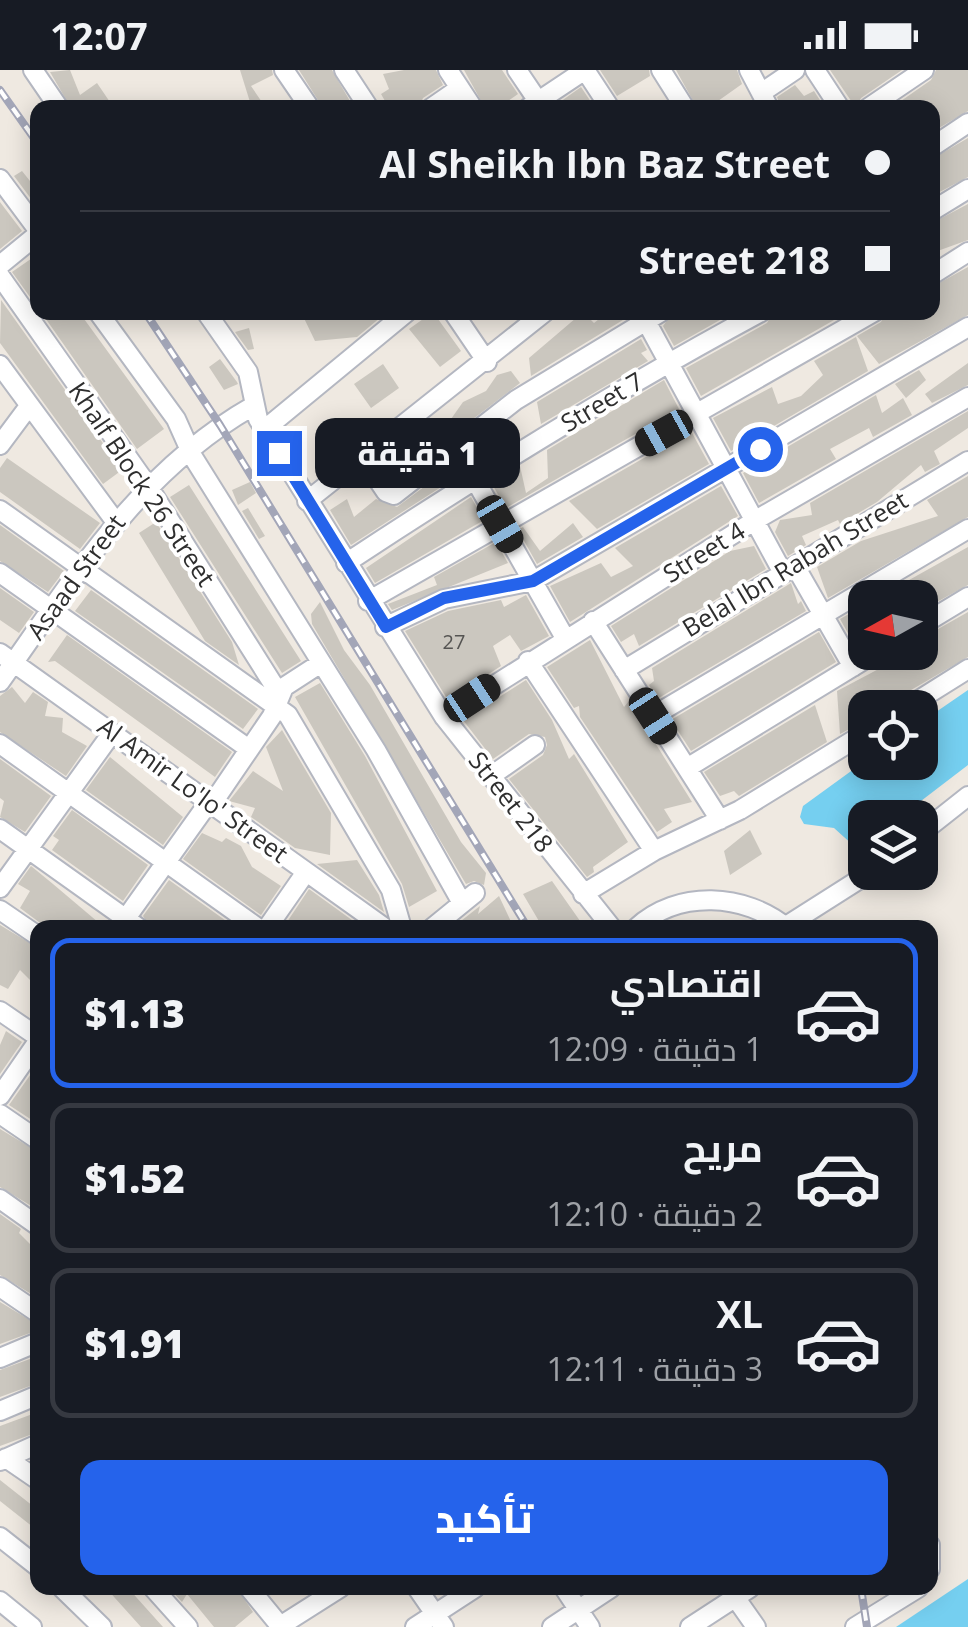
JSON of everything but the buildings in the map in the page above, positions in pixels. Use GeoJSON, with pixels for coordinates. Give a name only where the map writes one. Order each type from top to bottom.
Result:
{"type":"FeatureCollection","features":[{"type":"Feature","properties":{"kind":"street"},"geometry":{"type":"LineString","coordinates":[[33,70],[54,100]]}},
{"type":"Feature","properties":{"kind":"street"},"geometry":{"type":"LineString","coordinates":[[284,70],[305,100]]}},
{"type":"Feature","properties":{"kind":"street"},"geometry":{"type":"LineString","coordinates":[[344,70],[365,100]]}},
{"type":"Feature","properties":{"kind":"street"},"geometry":{"type":"LineString","coordinates":[[448,70],[468,100]]}},
{"type":"Feature","properties":{"kind":"street"},"geometry":{"type":"LineString","coordinates":[[516,70],[533,100]]}},
{"type":"Feature","properties":{"kind":"street"},"geometry":{"type":"LineString","coordinates":[[543,100],[585,70],[605,100]]}},
{"type":"Feature","properties":{"kind":"street"},"geometry":{"type":"LineString","coordinates":[[661,70],[679,100]]}},
{"type":"Feature","properties":{"kind":"street"},"geometry":{"type":"LineString","coordinates":[[749,70],[765,100],[795,70]]}},
{"type":"Feature","properties":{"kind":"street"},"geometry":{"type":"LineString","coordinates":[[815,70],[835,100]]}},
{"type":"Feature","properties":{"kind":"street"},"geometry":{"type":"LineString","coordinates":[[880,100],[924,70]]}},
{"type":"Feature","properties":{"kind":"street"},"geometry":{"type":"LineString","coordinates":[[443,100],[460,88]]}},
{"type":"Feature","properties":{"kind":"street"},"geometry":{"type":"LineString","coordinates":[[940,142],[968,123]]}},
{"type":"Feature","properties":{"kind":"street"},"geometry":{"type":"LineString","coordinates":[[0,179],[30,221]]}},
{"type":"Feature","properties":{"kind":"street"},"geometry":{"type":"LineString","coordinates":[[940,207],[968,189]]}},
{"type":"Feature","properties":{"kind":"street"},"geometry":{"type":"LineString","coordinates":[[0,265],[30,239]]}},
{"type":"Feature","properties":{"kind":"street"},"geometry":{"type":"LineString","coordinates":[[940,270],[968,252]]}},
{"type":"Feature","properties":{"kind":"street","name":"Khalf Block 26 Street"},"geometry":{"type":"LineString","coordinates":[[0,276],[30,319]]}},
{"type":"Feature","properties":{"kind":"street","name":"Khalf Block 26 Street"},"geometry":{"type":"LineString","coordinates":[[31,320],[148,486],[279,701]]}},
{"type":"Feature","properties":{"kind":"street"},"geometry":{"type":"LineString","coordinates":[[104,320],[176,419],[188,447],[320,663],[469,898],[442,920]]}},
{"type":"Feature","properties":{"kind":"street","name":"Street 218"},"geometry":{"type":"LineString","coordinates":[[212,320],[248,372],[253,406],[265,430],[368,601],[444,717],[605,920]]}},
{"type":"Feature","properties":{"kind":"street"},"geometry":{"type":"LineString","coordinates":[[265,430],[397,320]]}},
{"type":"Feature","properties":{"kind":"street"},"geometry":{"type":"LineString","coordinates":[[458,320],[487,362]]}},
{"type":"Feature","properties":{"kind":"street"},"geometry":{"type":"LineString","coordinates":[[307,501],[487,362],[522,320]]}},
{"type":"Feature","properties":{"kind":"street"},"geometry":{"type":"LineString","coordinates":[[363,458],[386,492],[394,495],[516,400],[648,320]]}},
{"type":"Feature","properties":{"kind":"street"},"geometry":{"type":"LineString","coordinates":[[654,320],[668,362],[754,521],[824,616],[848,657]]}},
{"type":"Feature","properties":{"kind":"street","name":"Street 7"},"geometry":{"type":"LineString","coordinates":[[346,563],[474,478],[746,320]]}},
{"type":"Feature","properties":{"kind":"street"},"geometry":{"type":"LineString","coordinates":[[368,601],[860,320]]}},
{"type":"Feature","properties":{"kind":"street"},"geometry":{"type":"LineString","coordinates":[[386,627],[444,598],[533,581],[968,328]]}},
{"type":"Feature","properties":{"kind":"street"},"geometry":{"type":"LineString","coordinates":[[0,365],[115,521]]}},
{"type":"Feature","properties":{"kind":"street","name":"Street 4"},"geometry":{"type":"LineString","coordinates":[[444,717],[754,521],[968,397]]}},
{"type":"Feature","properties":{"kind":"street"},"geometry":{"type":"LineString","coordinates":[[0,445],[29,406]]}},
{"type":"Feature","properties":{"kind":"street","name":"Asaad Street"},"geometry":{"type":"LineString","coordinates":[[0,682],[7,658],[52,610],[115,521],[188,447],[253,406]]}},
{"type":"Feature","properties":{"kind":"street","name":"Belal Ibn Rabah Street"},"geometry":{"type":"LineString","coordinates":[[624,670],[968,461]]}},
{"type":"Feature","properties":{"kind":"street"},"geometry":{"type":"LineString","coordinates":[[474,478],[566,638]]}},
{"type":"Feature","properties":{"kind":"street"},"geometry":{"type":"LineString","coordinates":[[0,510],[279,701],[298,726],[391,890],[400,920]]}},
{"type":"Feature","properties":{"kind":"street"},"geometry":{"type":"LineString","coordinates":[[653,716],[968,529]]}},
{"type":"Feature","properties":{"kind":"street"},"geometry":{"type":"LineString","coordinates":[[0,574],[248,749]]}},
{"type":"Feature","properties":{"kind":"street"},"geometry":{"type":"LineString","coordinates":[[938,615],[968,597]]}},
{"type":"Feature","properties":{"kind":"street"},"geometry":{"type":"LineString","coordinates":[[593,621],[720,820]]}},
{"type":"Feature","properties":{"kind":"street","name":"Al Amir Lo'lo' Street"},"geometry":{"type":"LineString","coordinates":[[7,658],[374,920]]}},
{"type":"Feature","properties":{"kind":"street"},"geometry":{"type":"LineString","coordinates":[[528,662],[654,851]]}},
{"type":"Feature","properties":{"kind":"street"},"geometry":{"type":"LineString","coordinates":[[130,920],[166,862],[248,749],[284,687],[320,663]]}},
{"type":"Feature","properties":{"kind":"street"},"geometry":{"type":"LineString","coordinates":[[935,690],[968,669]]}},
{"type":"Feature","properties":{"kind":"street"},"geometry":{"type":"LineString","coordinates":[[687,768],[849,670]]}},
{"type":"Feature","properties":{"kind":"street"},"geometry":{"type":"LineString","coordinates":[[0,888],[112,733]]}},
{"type":"Feature","properties":{"kind":"street"},"geometry":{"type":"LineString","coordinates":[[583,894],[654,851],[720,820],[848,743]]}},
{"type":"Feature","properties":{"kind":"street"},"geometry":{"type":"LineString","coordinates":[[0,744],[247,920]]}},
{"type":"Feature","properties":{"kind":"street"},"geometry":{"type":"LineString","coordinates":[[491,776],[536,745]]}},
{"type":"Feature","properties":{"kind":"street"},"geometry":{"type":"LineString","coordinates":[[938,820],[968,796]]}},
{"type":"Feature","properties":{"kind":"street"},"geometry":{"type":"LineString","coordinates":[[0,829],[123,920]]}},
{"type":"Feature","properties":{"kind":"street"},"geometry":{"type":"LineString","coordinates":[[272,920],[306,872]]}},
{"type":"Feature","properties":{"kind":"street"},"geometry":{"type":"LineString","coordinates":[[797,920],[848,887]]}},
{"type":"Feature","properties":{"kind":"street"},"geometry":{"type":"LineString","coordinates":[[649,920],[668,908],[715,900],[745,904],[774,920]]}},
{"type":"Feature","properties":{"kind":"street"},"geometry":{"type":"LineString","coordinates":[[0,910],[30,931]]}},
{"type":"Feature","properties":{"kind":"street"},"geometry":{"type":"LineString","coordinates":[[0,1011],[30,1033]]}},
{"type":"Feature","properties":{"kind":"street"},"geometry":{"type":"LineString","coordinates":[[0,1096],[30,1051]]}},
{"type":"Feature","properties":{"kind":"street"},"geometry":{"type":"LineString","coordinates":[[0,1114],[30,1135]]}},
{"type":"Feature","properties":{"kind":"street"},"geometry":{"type":"LineString","coordinates":[[0,1200],[30,1221]]}},
{"type":"Feature","properties":{"kind":"street"},"geometry":{"type":"LineString","coordinates":[[0,1287],[30,1308]]}},
{"type":"Feature","properties":{"kind":"street"},"geometry":{"type":"LineString","coordinates":[[0,1358],[30,1345]]}},
{"type":"Feature","properties":{"kind":"street"},"geometry":{"type":"LineString","coordinates":[[0,1411],[30,1400]]}},
{"type":"Feature","properties":{"kind":"street"},"geometry":{"type":"LineString","coordinates":[[3,1460],[30,1448]]}},
{"type":"Feature","properties":{"kind":"street"},"geometry":{"type":"LineString","coordinates":[[3,1460],[30,1475]]}},
{"type":"Feature","properties":{"kind":"street"},"geometry":{"type":"LineString","coordinates":[[0,1536],[30,1560]]}},
{"type":"Feature","properties":{"kind":"street"},"geometry":{"type":"LineString","coordinates":[[69,1595],[102,1627]]}},
{"type":"Feature","properties":{"kind":"street"},"geometry":{"type":"LineString","coordinates":[[160,1595],[188,1627]]}},
{"type":"Feature","properties":{"kind":"street"},"geometry":{"type":"LineString","coordinates":[[255,1595],[277,1623]]}},
{"type":"Feature","properties":{"kind":"street"},"geometry":{"type":"LineString","coordinates":[[256,1627],[277,1623],[327,1595]]}},
{"type":"Feature","properties":{"kind":"street"},"geometry":{"type":"LineString","coordinates":[[422,1595],[439,1620]]}},
{"type":"Feature","properties":{"kind":"street"},"geometry":{"type":"LineString","coordinates":[[415,1627],[439,1620],[467,1595]]}},
{"type":"Feature","properties":{"kind":"street"},"geometry":{"type":"LineString","coordinates":[[568,1595],[590,1627]]}},
{"type":"Feature","properties":{"kind":"street"},"geometry":{"type":"LineString","coordinates":[[552,1627],[601,1595]]}},
{"type":"Feature","properties":{"kind":"street"},"geometry":{"type":"LineString","coordinates":[[690,1627],[733,1595]]}},
{"type":"Feature","properties":{"kind":"street"},"geometry":{"type":"LineString","coordinates":[[740,1595],[756,1627]]}},
{"type":"Feature","properties":{"kind":"street"},"geometry":{"type":"LineString","coordinates":[[855,1627],[907,1595]]}},
{"type":"Feature","properties":{"kind":"street"},"geometry":{"type":"LineString","coordinates":[[0,1601],[32,1627]]}},
{"type":"Feature","properties":{"kind":"water"},"geometry":{"type":"Polygon","coordinates":[[[968,690],[968,765],[922,800],[848,800],[848,841],[834,828],[804,824],[800,817],[803,806],[848,773],[848,780],[938,780],[938,711],[968,690]]]}},
{"type":"Feature","properties":{"kind":"water"},"geometry":{"type":"Polygon","coordinates":[[[968,1579],[968,1627],[896,1627],[968,1579]]]}},
{"type":"Feature","properties":{"kind":"railway"},"geometry":{"type":"LineString","coordinates":[[0,90],[30,133]]}},
{"type":"Feature","properties":{"kind":"railway"},"geometry":{"type":"LineString","coordinates":[[150,320],[220,425],[523,920]]}},
{"type":"Feature","properties":{"kind":"railway"},"geometry":{"type":"LineString","coordinates":[[862,1595],[867,1627]]}},
{"type":"Feature","properties":{"kind":"route"},"geometry":{"type":"LineString","coordinates":[[279,453],[386,627],[444,598],[533,581],[760,449]]}}]}
